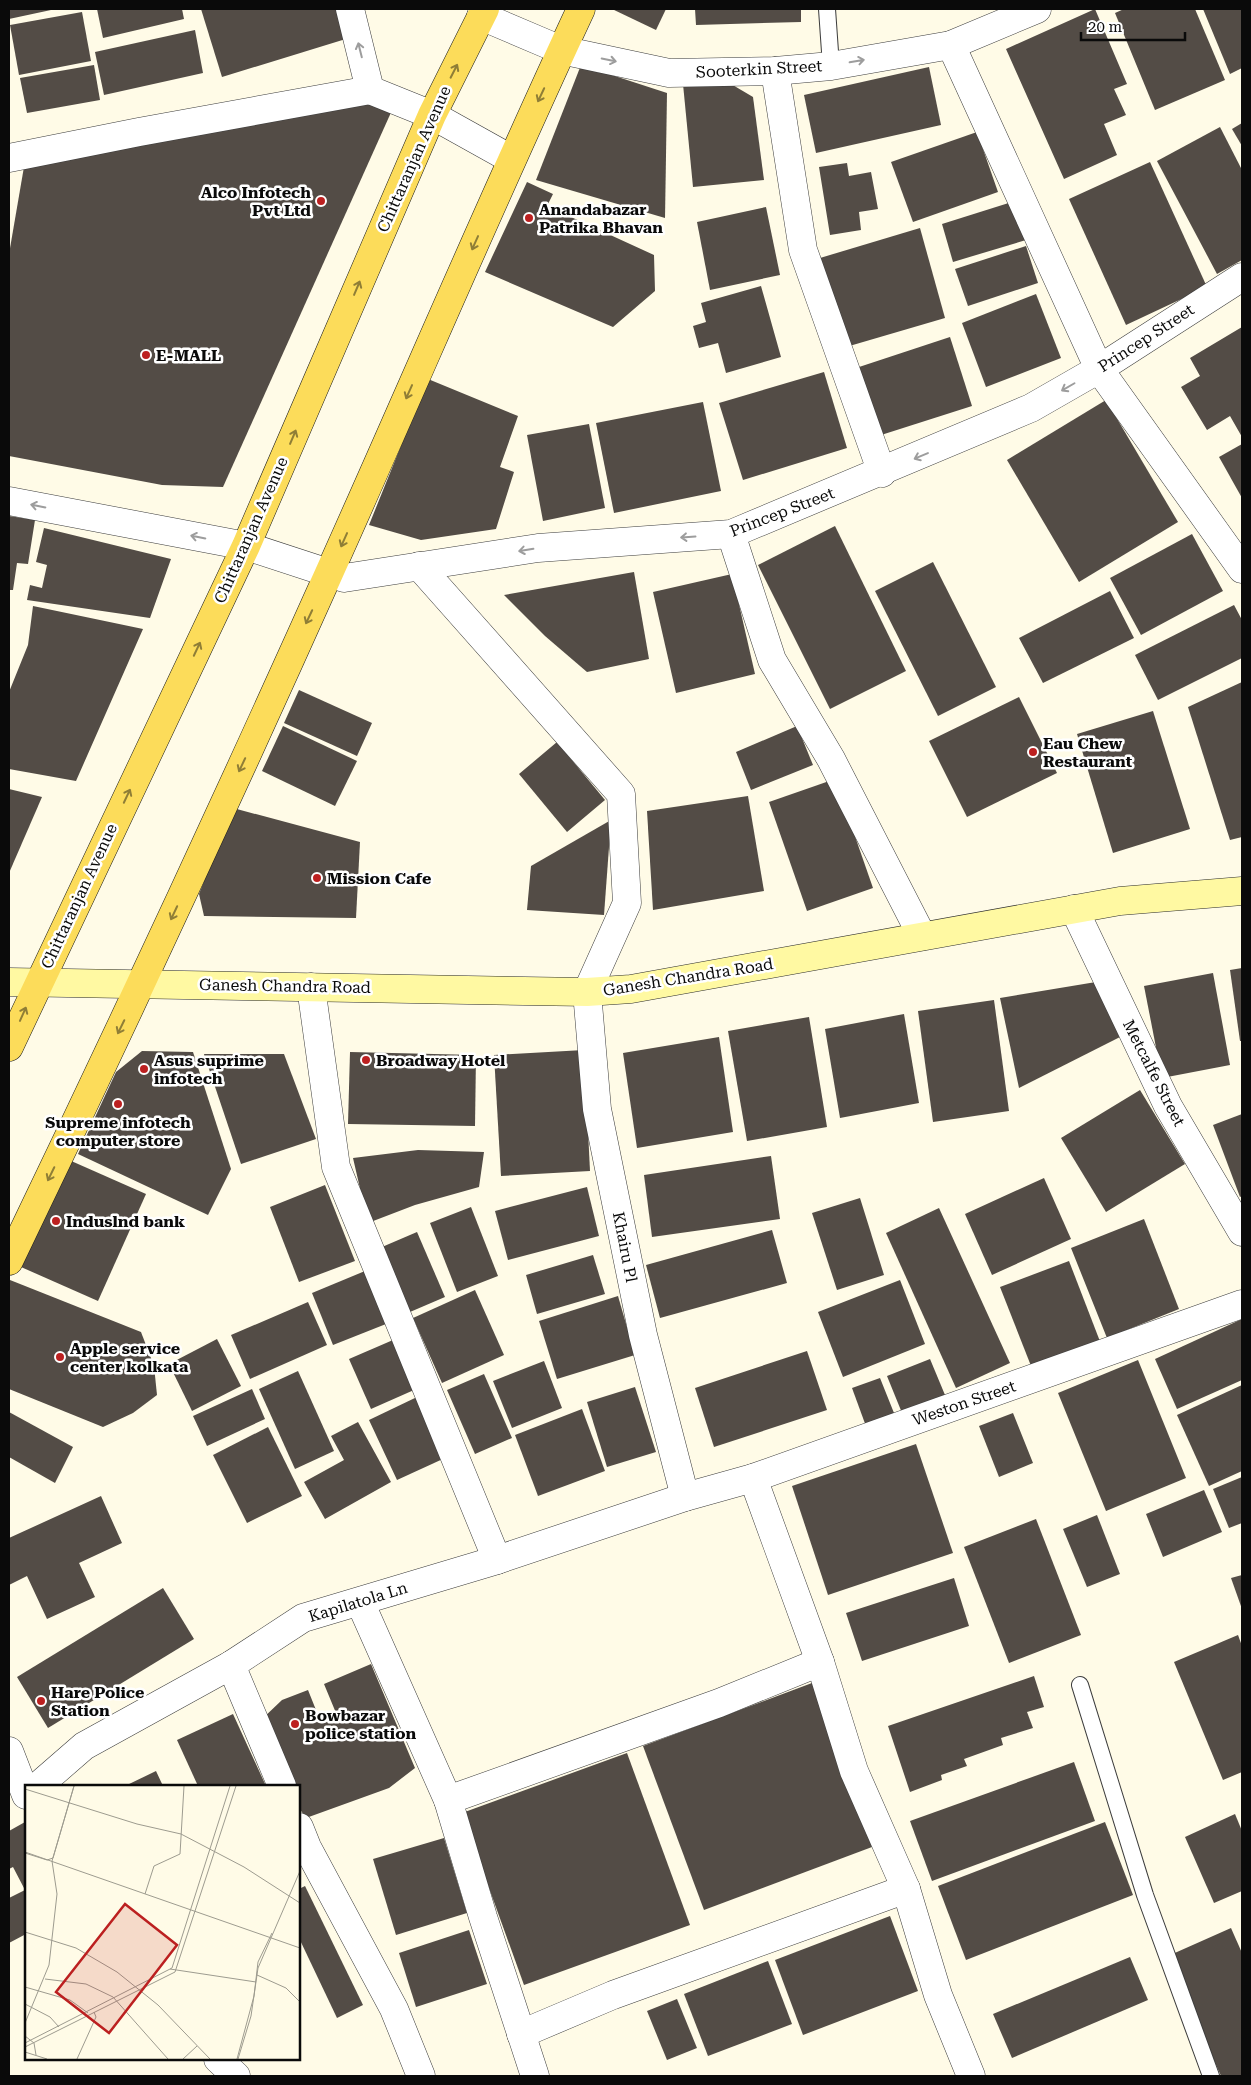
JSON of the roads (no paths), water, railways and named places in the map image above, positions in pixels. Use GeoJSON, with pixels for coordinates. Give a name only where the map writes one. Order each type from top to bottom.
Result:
{"type":"FeatureCollection","features":[{"type":"Feature","properties":{"kind":"main road"},"geometry":{"type":"LineString","coordinates":[[9,1261],[142,984],[329,573],[511,159],[581,9]]}},
{"type":"Feature","properties":{"kind":"main road","name":"Chittaranjan Avenue"},"geometry":{"type":"LineString","coordinates":[[9,1047],[38,982],[246,546],[432,114],[483,12]]}},
{"type":"Feature","properties":{"kind":"main road","name":"Ganesh Chandra Road"},"geometry":{"type":"LineString","coordinates":[[9,982],[587,992],[631,988],[1120,901],[1242,891]]}},
{"type":"Feature","properties":{"kind":"street"},"geometry":{"type":"LineString","coordinates":[[350,9],[370,90]]}},
{"type":"Feature","properties":{"kind":"street","name":"Sooterkin Street"},"geometry":{"type":"LineString","coordinates":[[483,12],[561,50],[669,73],[775,71],[831,66],[951,45],[1037,9]]}},
{"type":"Feature","properties":{"kind":"street"},"geometry":{"type":"LineString","coordinates":[[951,45],[1099,369],[1242,569]]}},
{"type":"Feature","properties":{"kind":"street"},"geometry":{"type":"LineString","coordinates":[[775,71],[803,250],[882,472]]}},
{"type":"Feature","properties":{"kind":"street"},"geometry":{"type":"LineString","coordinates":[[9,158],[370,90],[432,114],[511,159]]}},
{"type":"Feature","properties":{"kind":"street","name":"Princep Street"},"geometry":{"type":"LineString","coordinates":[[9,501],[246,546],[344,578],[538,548],[731,534],[1031,408],[1099,369],[1242,277]]}},
{"type":"Feature","properties":{"kind":"street"},"geometry":{"type":"LineString","coordinates":[[731,534],[772,660],[831,758],[922,936]]}},
{"type":"Feature","properties":{"kind":"street"},"geometry":{"type":"LineString","coordinates":[[419,566],[621,794],[627,904],[587,992]]}},
{"type":"Feature","properties":{"kind":"street","name":"Metcalfe Street"},"geometry":{"type":"LineString","coordinates":[[1074,909],[1168,1106],[1242,1232]]}},
{"type":"Feature","properties":{"kind":"street"},"geometry":{"type":"LineString","coordinates":[[311,987],[336,1167],[497,1560]]}},
{"type":"Feature","properties":{"kind":"street","name":"Khairu Pl"},"geometry":{"type":"LineString","coordinates":[[587,992],[597,1109],[643,1335],[685,1497]]}},
{"type":"Feature","properties":{"kind":"street","name":"Weston Street"},"geometry":{"type":"LineString","coordinates":[[685,1497],[753,1478],[1242,1304]]}},
{"type":"Feature","properties":{"kind":"street"},"geometry":{"type":"LineString","coordinates":[[753,1478],[820,1662],[854,1771],[906,1889],[938,1995],[971,2076]]}},
{"type":"Feature","properties":{"kind":"street","name":"Kapilatola Ln"},"geometry":{"type":"LineString","coordinates":[[39,1785],[84,1746],[231,1665],[303,1618],[497,1560],[685,1497]]}},
{"type":"Feature","properties":{"kind":"street"},"geometry":{"type":"LineString","coordinates":[[360,1602],[448,1800],[535,2076]]}},
{"type":"Feature","properties":{"kind":"street"},"geometry":{"type":"LineString","coordinates":[[448,1800],[719,1703],[820,1662]]}},
{"type":"Feature","properties":{"kind":"street"},"geometry":{"type":"LineString","coordinates":[[231,1665],[282,1785]]}},
{"type":"Feature","properties":{"kind":"street"},"geometry":{"type":"LineString","coordinates":[[9,1751],[25,1793]]}},
{"type":"Feature","properties":{"kind":"street"},"geometry":{"type":"LineString","coordinates":[[9,1806],[25,1797]]}},
{"type":"Feature","properties":{"kind":"street"},"geometry":{"type":"LineString","coordinates":[[300,1830],[307,1847],[394,2009],[421,2076]]}},
{"type":"Feature","properties":{"kind":"street"},"geometry":{"type":"LineString","coordinates":[[521,2034],[613,1995],[906,1889]]}},
{"type":"Feature","properties":{"kind":"street"},"geometry":{"type":"LineString","coordinates":[[219,2060],[236,2076]]}},
{"type":"Feature","properties":{"kind":"lane"},"geometry":{"type":"LineString","coordinates":[[827,9],[831,66]]}},
{"type":"Feature","properties":{"kind":"lane"},"geometry":{"type":"LineString","coordinates":[[1080,1685],[1145,1895],[1211,2076]]}},
{"type":"Feature","properties":{"kind":"place","name":"Alco Infotech Pvt Ltd"},"geometry":{"type":"Point","coordinates":[321,201]}},
{"type":"Feature","properties":{"kind":"place","name":"Anandabazar Patrika Bhavan"},"geometry":{"type":"Point","coordinates":[529,218]}},
{"type":"Feature","properties":{"kind":"place","name":"E-MALL"},"geometry":{"type":"Point","coordinates":[146,355]}},
{"type":"Feature","properties":{"kind":"place","name":"Eau Chew Restaurant"},"geometry":{"type":"Point","coordinates":[1033,752]}},
{"type":"Feature","properties":{"kind":"place","name":"Mission Cafe"},"geometry":{"type":"Point","coordinates":[317,878]}},
{"type":"Feature","properties":{"kind":"place","name":"Broadway Hotel"},"geometry":{"type":"Point","coordinates":[366,1060]}},
{"type":"Feature","properties":{"kind":"place","name":"Asus suprime infotech"},"geometry":{"type":"Point","coordinates":[144,1069]}},
{"type":"Feature","properties":{"kind":"place","name":"Supreme infotech computer store"},"geometry":{"type":"Point","coordinates":[118,1104]}},
{"type":"Feature","properties":{"kind":"place","name":"Induslnd bank"},"geometry":{"type":"Point","coordinates":[56,1221]}},
{"type":"Feature","properties":{"kind":"place","name":"Apple service center kolkata"},"geometry":{"type":"Point","coordinates":[60,1357]}},
{"type":"Feature","properties":{"kind":"place","name":"Hare Police Station"},"geometry":{"type":"Point","coordinates":[41,1701]}},
{"type":"Feature","properties":{"kind":"place","name":"Bowbazar police station"},"geometry":{"type":"Point","coordinates":[295,1724]}}]}
